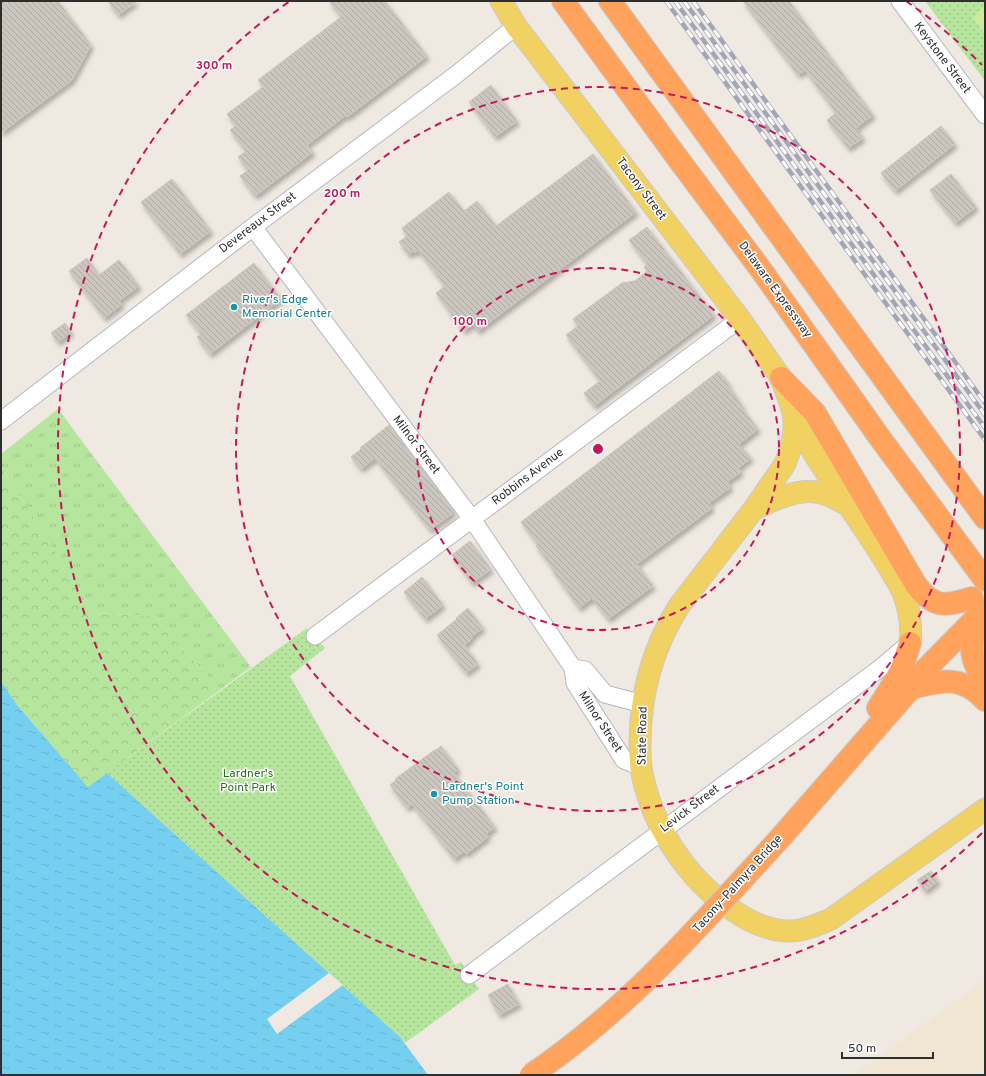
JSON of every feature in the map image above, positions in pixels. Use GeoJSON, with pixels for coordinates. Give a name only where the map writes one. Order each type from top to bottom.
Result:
{"type":"FeatureCollection","features":[{"type":"Feature","properties":{"kind":"highway","name":"Delaware Expressway"},"geometry":{"type":"LineString","coordinates":[[563,1],[759,267],[885,444],[981,592]]}},
{"type":"Feature","properties":{"kind":"highway"},"geometry":{"type":"LineString","coordinates":[[610,1],[985,518]]}},
{"type":"Feature","properties":{"kind":"highway"},"geometry":{"type":"LineString","coordinates":[[781,378],[815,413],[916,585],[924,595],[933,602],[943,604],[955,603],[981,592]]}},
{"type":"Feature","properties":{"kind":"highway"},"geometry":{"type":"LineString","coordinates":[[981,592],[917,679],[938,682],[958,682],[970,687],[985,700]]}},
{"type":"Feature","properties":{"kind":"highway"},"geometry":{"type":"LineString","coordinates":[[981,592],[972,638],[972,649],[975,663],[985,679]]}},
{"type":"Feature","properties":{"kind":"highway"},"geometry":{"type":"LineString","coordinates":[[842,767],[896,680],[904,663],[910,643]]}},
{"type":"Feature","properties":{"kind":"highway","name":"Tacony–Palmyra Bridge"},"geometry":{"type":"LineString","coordinates":[[531,1075],[581,1038],[648,980],[680,948],[782,836],[917,679]]}},
{"type":"Feature","properties":{"kind":"main road","name":"Tacony Street"},"geometry":{"type":"LineString","coordinates":[[501,1],[516,26],[740,319],[781,378]]}},
{"type":"Feature","properties":{"kind":"main road","name":"State Road"},"geometry":{"type":"LineString","coordinates":[[781,378],[789,397],[794,420],[792,441],[785,464],[753,510],[679,606],[670,621],[654,658],[643,704],[641,721],[641,766],[651,805],[662,830],[680,859],[697,880],[727,906],[743,917],[760,925],[791,931],[831,919],[985,809]]}},
{"type":"Feature","properties":{"kind":"main road"},"geometry":{"type":"LineString","coordinates":[[794,420],[806,442],[902,590],[910,618],[910,643]]}},
{"type":"Feature","properties":{"kind":"main road"},"geometry":{"type":"LineString","coordinates":[[753,510],[773,500],[805,492],[824,494],[848,505]]}},
{"type":"Feature","properties":{"kind":"street","name":"Keystone Street"},"geometry":{"type":"LineString","coordinates":[[900,1],[985,115]]}},
{"type":"Feature","properties":{"kind":"street","name":"Devereaux Street"},"geometry":{"type":"LineString","coordinates":[[1,421],[253,227],[457,74],[516,26]]}},
{"type":"Feature","properties":{"kind":"street","name":"Milnor Street"},"geometry":{"type":"LineString","coordinates":[[253,227],[472,519],[573,668],[575,683],[624,760],[641,766]]}},
{"type":"Feature","properties":{"kind":"street","name":"Robbins Avenue"},"geometry":{"type":"LineString","coordinates":[[315,636],[740,319]]}},
{"type":"Feature","properties":{"kind":"street","name":"Levick Street"},"geometry":{"type":"LineString","coordinates":[[470,975],[883,666],[910,643]]}},
{"type":"Feature","properties":{"kind":"street","name":"Milnor Street"},"geometry":{"type":"LineString","coordinates":[[573,668],[585,670],[605,694],[643,704]]}},
{"type":"Feature","properties":{"kind":"shaded area"},"geometry":{"type":"Polygon","coordinates":[[[985,980],[985,1075],[854,1075],[985,980]]]}},
{"type":"Feature","properties":{"kind":"green space"},"geometry":{"type":"Polygon","coordinates":[[[925,1],[985,1],[985,81],[925,1]]]}},
{"type":"Feature","properties":{"kind":"green space"},"geometry":{"type":"Polygon","coordinates":[[[985,5],[985,34],[973,19],[977,12],[985,5]]]}},
{"type":"Feature","properties":{"kind":"green space"},"geometry":{"type":"Polygon","coordinates":[[[58,409],[251,667],[220,690],[153,616],[94,613],[1,467],[1,454],[58,409]]]}},
{"type":"Feature","properties":{"kind":"green space"},"geometry":{"type":"Polygon","coordinates":[[[1,467],[94,613],[153,616],[220,690],[88,787],[17,705],[1,681],[1,467]]]}},
{"type":"Feature","properties":{"kind":"green space","name":"Lardner's Point Park"},"geometry":{"type":"Polygon","coordinates":[[[307,628],[325,648],[290,676],[455,965],[461,962],[479,989],[405,1043],[107,773],[307,628]]]}},
{"type":"Feature","properties":{"kind":"water"},"geometry":{"type":"Polygon","coordinates":[[[1,681],[17,705],[88,787],[107,773],[400,1037],[428,1075],[1,1075],[1,681]]]}},
{"type":"Feature","properties":{"kind":"pier"},"geometry":{"type":"Polygon","coordinates":[[[329,973],[343,985],[277,1034],[267,1019],[329,973]]]}},
{"type":"Feature","properties":{"kind":"building"},"geometry":{"type":"Polygon","coordinates":[[[1,1],[58,1],[91,45],[72,80],[1,133],[1,1]]]}},
{"type":"Feature","properties":{"kind":"building"},"geometry":{"type":"Polygon","coordinates":[[[108,1],[137,1],[118,15],[108,1]]]}},
{"type":"Feature","properties":{"kind":"building"},"geometry":{"type":"Polygon","coordinates":[[[329,1],[385,1],[427,56],[347,117],[346,115],[307,145],[313,152],[255,196],[240,176],[248,170],[238,157],[246,151],[230,130],[236,126],[227,114],[263,87],[258,80],[341,17],[329,1]]]}},
{"type":"Feature","properties":{"kind":"building"},"geometry":{"type":"Polygon","coordinates":[[[743,1],[789,1],[873,115],[856,128],[863,138],[848,148],[827,120],[836,113],[805,70],[798,75],[743,1]]]}},
{"type":"Feature","properties":{"kind":"building"},"geometry":{"type":"Polygon","coordinates":[[[491,85],[517,121],[495,137],[469,102],[491,85]]]}},
{"type":"Feature","properties":{"kind":"building"},"geometry":{"type":"Polygon","coordinates":[[[941,126],[955,144],[895,191],[881,173],[941,126]]]}},
{"type":"Feature","properties":{"kind":"building"},"geometry":{"type":"Polygon","coordinates":[[[593,154],[636,212],[478,331],[473,324],[464,331],[436,293],[445,286],[418,250],[415,253],[413,251],[409,255],[399,242],[407,236],[402,228],[449,192],[464,211],[477,201],[496,226],[593,154]]]}},
{"type":"Feature","properties":{"kind":"building"},"geometry":{"type":"Polygon","coordinates":[[[951,174],[976,207],[955,223],[930,190],[951,174]]]}},
{"type":"Feature","properties":{"kind":"building"},"geometry":{"type":"Polygon","coordinates":[[[172,179],[211,231],[180,254],[141,202],[172,179]]]}},
{"type":"Feature","properties":{"kind":"building"},"geometry":{"type":"Polygon","coordinates":[[[647,227],[714,315],[594,406],[584,393],[600,381],[566,335],[578,326],[573,319],[622,283],[635,281],[647,271],[644,267],[648,265],[629,240],[647,227]]]}},
{"type":"Feature","properties":{"kind":"building"},"geometry":{"type":"Polygon","coordinates":[[[87,258],[99,275],[119,260],[139,286],[119,301],[122,304],[104,318],[69,271],[87,258]]]}},
{"type":"Feature","properties":{"kind":"building","name":"River's Edge Memorial Center"},"geometry":{"type":"Polygon","coordinates":[[[254,263],[281,299],[210,354],[197,337],[201,334],[186,315],[254,263]]]}},
{"type":"Feature","properties":{"kind":"building"},"geometry":{"type":"Polygon","coordinates":[[[65,323],[71,332],[58,342],[51,333],[65,323]]]}},
{"type":"Feature","properties":{"kind":"building"},"geometry":{"type":"Polygon","coordinates":[[[719,371],[729,384],[728,385],[743,407],[742,408],[758,429],[739,444],[751,458],[738,468],[741,472],[727,482],[731,487],[709,503],[712,508],[637,564],[653,586],[608,619],[592,598],[579,608],[536,546],[538,544],[521,522],[719,371]]]}},
{"type":"Feature","properties":{"kind":"building"},"geometry":{"type":"Polygon","coordinates":[[[389,425],[454,512],[430,530],[375,458],[361,469],[351,457],[389,425]]]}},
{"type":"Feature","properties":{"kind":"building"},"geometry":{"type":"Polygon","coordinates":[[[470,541],[491,569],[472,583],[452,555],[470,541]]]}},
{"type":"Feature","properties":{"kind":"building"},"geometry":{"type":"Polygon","coordinates":[[[422,577],[443,605],[425,619],[404,592],[422,577]]]}},
{"type":"Feature","properties":{"kind":"building"},"geometry":{"type":"Polygon","coordinates":[[[468,608],[483,628],[471,637],[472,639],[464,645],[478,664],[466,673],[437,635],[468,608]]]}},
{"type":"Feature","properties":{"kind":"building","name":"Lardner's Point Pump Station"},"geometry":{"type":"Polygon","coordinates":[[[441,746],[458,769],[454,773],[495,827],[486,834],[488,837],[466,854],[464,851],[454,859],[412,804],[407,808],[390,785],[396,780],[395,779],[441,746]]]}},
{"type":"Feature","properties":{"kind":"building"},"geometry":{"type":"Polygon","coordinates":[[[931,871],[938,881],[925,891],[917,880],[931,871]]]}},
{"type":"Feature","properties":{"kind":"building"},"geometry":{"type":"Polygon","coordinates":[[[508,984],[519,1004],[499,1015],[488,995],[508,984]]]}},
{"type":"Feature","properties":{"kind":"railway"},"geometry":{"type":"LineString","coordinates":[[666,1],[985,440]]}},
{"type":"Feature","properties":{"kind":"railway"},"geometry":{"type":"LineString","coordinates":[[675,1],[985,428]]}},
{"type":"Feature","properties":{"kind":"railway"},"geometry":{"type":"LineString","coordinates":[[684,1],[985,415]]}},
{"type":"Feature","properties":{"kind":"railway"},"geometry":{"type":"LineString","coordinates":[[693,1],[985,403]]}},
{"type":"Feature","properties":{"kind":"place","name":"River's Edge Memorial Center"},"geometry":{"type":"Point","coordinates":[234,307]}},
{"type":"Feature","properties":{"kind":"place","name":"Lardner's Point Pump Station"},"geometry":{"type":"Point","coordinates":[434,794]}}]}
